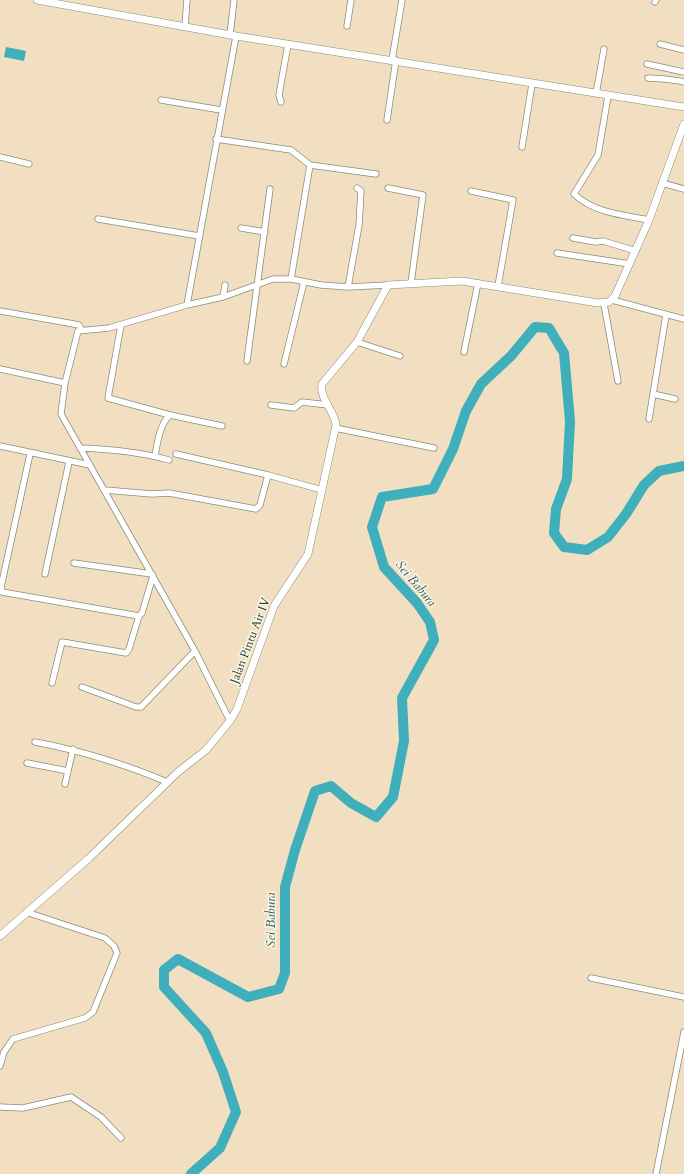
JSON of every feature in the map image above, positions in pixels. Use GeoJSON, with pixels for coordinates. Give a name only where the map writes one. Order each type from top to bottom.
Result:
{"type":"FeatureCollection","features":[{"type":"Feature","properties":{"kind":"main road"},"geometry":{"type":"LineString","coordinates":[[37,0],[184,27],[684,108]]}},
{"type":"Feature","properties":{"kind":"main road"},"geometry":{"type":"LineString","coordinates":[[388,285],[454,281],[498,286],[604,304],[612,300],[630,264],[649,220],[684,124]]}},
{"type":"Feature","properties":{"kind":"main road","name":"Jalan Pintu Air IV"},"geometry":{"type":"LineString","coordinates":[[0,936],[88,859],[178,772],[206,750],[230,721],[237,710],[274,606],[306,557],[335,428],[335,420],[322,393],[322,384],[357,342],[388,285]]}},
{"type":"Feature","properties":{"kind":"street"},"geometry":{"type":"LineString","coordinates":[[184,27],[187,0]]}},
{"type":"Feature","properties":{"kind":"street"},"geometry":{"type":"LineString","coordinates":[[187,305],[233,35],[234,0]]}},
{"type":"Feature","properties":{"kind":"street"},"geometry":{"type":"LineString","coordinates":[[347,26],[351,0]]}},
{"type":"Feature","properties":{"kind":"street"},"geometry":{"type":"LineString","coordinates":[[387,120],[402,0]]}},
{"type":"Feature","properties":{"kind":"street"},"geometry":{"type":"LineString","coordinates":[[281,102],[279,95],[288,44]]}},
{"type":"Feature","properties":{"kind":"street"},"geometry":{"type":"LineString","coordinates":[[660,44],[684,50]]}},
{"type":"Feature","properties":{"kind":"street"},"geometry":{"type":"LineString","coordinates":[[596,94],[604,48]]}},
{"type":"Feature","properties":{"kind":"street"},"geometry":{"type":"LineString","coordinates":[[647,64],[684,72]]}},
{"type":"Feature","properties":{"kind":"street"},"geometry":{"type":"LineString","coordinates":[[648,78],[665,78],[684,82]]}},
{"type":"Feature","properties":{"kind":"street"},"geometry":{"type":"LineString","coordinates":[[522,147],[532,84]]}},
{"type":"Feature","properties":{"kind":"street"},"geometry":{"type":"LineString","coordinates":[[608,96],[598,155],[574,194],[592,206],[604,211],[649,220]]}},
{"type":"Feature","properties":{"kind":"street"},"geometry":{"type":"LineString","coordinates":[[161,100],[221,110]]}},
{"type":"Feature","properties":{"kind":"street"},"geometry":{"type":"LineString","coordinates":[[216,139],[291,150],[310,165],[376,174]]}},
{"type":"Feature","properties":{"kind":"street"},"geometry":{"type":"LineString","coordinates":[[0,157],[29,164]]}},
{"type":"Feature","properties":{"kind":"street"},"geometry":{"type":"LineString","coordinates":[[291,279],[310,165]]}},
{"type":"Feature","properties":{"kind":"street"},"geometry":{"type":"LineString","coordinates":[[662,183],[684,189]]}},
{"type":"Feature","properties":{"kind":"street"},"geometry":{"type":"LineString","coordinates":[[248,361],[270,188]]}},
{"type":"Feature","properties":{"kind":"street"},"geometry":{"type":"LineString","coordinates":[[348,287],[360,220],[361,190],[357,188]]}},
{"type":"Feature","properties":{"kind":"street"},"geometry":{"type":"LineString","coordinates":[[388,188],[423,195],[411,283]]}},
{"type":"Feature","properties":{"kind":"street"},"geometry":{"type":"LineString","coordinates":[[471,191],[513,200],[498,286]]}},
{"type":"Feature","properties":{"kind":"street"},"geometry":{"type":"LineString","coordinates":[[98,219],[199,236]]}},
{"type":"Feature","properties":{"kind":"street"},"geometry":{"type":"LineString","coordinates":[[241,228],[265,232]]}},
{"type":"Feature","properties":{"kind":"street"},"geometry":{"type":"LineString","coordinates":[[573,238],[596,242],[603,241],[636,251]]}},
{"type":"Feature","properties":{"kind":"street"},"geometry":{"type":"LineString","coordinates":[[557,253],[630,264]]}},
{"type":"Feature","properties":{"kind":"street"},"geometry":{"type":"LineString","coordinates":[[230,721],[195,651],[61,414],[65,383],[78,331],[81,329],[109,328],[187,305],[223,298],[258,286],[273,279],[291,279],[348,287],[388,285]]}},
{"type":"Feature","properties":{"kind":"street"},"geometry":{"type":"LineString","coordinates":[[284,364],[304,282]]}},
{"type":"Feature","properties":{"kind":"street"},"geometry":{"type":"LineString","coordinates":[[464,352],[478,283]]}},
{"type":"Feature","properties":{"kind":"street"},"geometry":{"type":"LineString","coordinates":[[223,298],[225,286]]}},
{"type":"Feature","properties":{"kind":"street"},"geometry":{"type":"LineString","coordinates":[[612,300],[684,319]]}},
{"type":"Feature","properties":{"kind":"street"},"geometry":{"type":"LineString","coordinates":[[604,304],[618,381]]}},
{"type":"Feature","properties":{"kind":"street"},"geometry":{"type":"LineString","coordinates":[[0,311],[79,325],[81,329]]}},
{"type":"Feature","properties":{"kind":"street"},"geometry":{"type":"LineString","coordinates":[[649,419],[666,315]]}},
{"type":"Feature","properties":{"kind":"street"},"geometry":{"type":"LineString","coordinates":[[121,325],[108,398],[170,415],[222,426]]}},
{"type":"Feature","properties":{"kind":"street"},"geometry":{"type":"LineString","coordinates":[[357,342],[400,356]]}},
{"type":"Feature","properties":{"kind":"street"},"geometry":{"type":"LineString","coordinates":[[0,369],[65,383]]}},
{"type":"Feature","properties":{"kind":"street"},"geometry":{"type":"LineString","coordinates":[[653,394],[675,399]]}},
{"type":"Feature","properties":{"kind":"street"},"geometry":{"type":"LineString","coordinates":[[271,405],[294,408],[302,402],[328,405]]}},
{"type":"Feature","properties":{"kind":"street"},"geometry":{"type":"LineString","coordinates":[[155,456],[161,431],[166,418],[170,415]]}},
{"type":"Feature","properties":{"kind":"street"},"geometry":{"type":"LineString","coordinates":[[335,428],[434,448]]}},
{"type":"Feature","properties":{"kind":"street"},"geometry":{"type":"LineString","coordinates":[[0,446],[30,454],[90,465]]}},
{"type":"Feature","properties":{"kind":"street"},"geometry":{"type":"LineString","coordinates":[[80,448],[104,448],[155,456],[168,460]]}},
{"type":"Feature","properties":{"kind":"street"},"geometry":{"type":"LineString","coordinates":[[30,454],[10,541],[1,587],[2,592],[139,616]]}},
{"type":"Feature","properties":{"kind":"street"},"geometry":{"type":"LineString","coordinates":[[176,454],[268,475],[322,490]]}},
{"type":"Feature","properties":{"kind":"street"},"geometry":{"type":"LineString","coordinates":[[44,574],[69,462]]}},
{"type":"Feature","properties":{"kind":"street"},"geometry":{"type":"LineString","coordinates":[[105,490],[152,494],[169,493],[256,509],[260,505],[268,475]]}},
{"type":"Feature","properties":{"kind":"street"},"geometry":{"type":"LineString","coordinates":[[74,563],[152,575]]}},
{"type":"Feature","properties":{"kind":"street"},"geometry":{"type":"LineString","coordinates":[[52,683],[62,642],[126,653],[129,649],[139,616],[142,613],[152,575]]}},
{"type":"Feature","properties":{"kind":"street"},"geometry":{"type":"LineString","coordinates":[[82,687],[140,707],[195,651]]}},
{"type":"Feature","properties":{"kind":"street"},"geometry":{"type":"LineString","coordinates":[[34,742],[74,749],[122,763],[167,782]]}},
{"type":"Feature","properties":{"kind":"street"},"geometry":{"type":"LineString","coordinates":[[66,784],[74,749]]}},
{"type":"Feature","properties":{"kind":"street"},"geometry":{"type":"LineString","coordinates":[[27,763],[68,771]]}},
{"type":"Feature","properties":{"kind":"street"},"geometry":{"type":"LineString","coordinates":[[0,1066],[4,1052],[13,1039],[85,1018],[94,1012],[117,953],[113,944],[105,938],[26,912]]}},
{"type":"Feature","properties":{"kind":"street"},"geometry":{"type":"LineString","coordinates":[[591,978],[684,997]]}},
{"type":"Feature","properties":{"kind":"street"},"geometry":{"type":"LineString","coordinates":[[656,1174],[684,1032]]}},
{"type":"Feature","properties":{"kind":"street"},"geometry":{"type":"LineString","coordinates":[[0,1107],[23,1108],[70,1097],[101,1117],[121,1138]]}},
{"type":"Feature","properties":{"kind":"water"},"geometry":{"type":"Polygon","coordinates":[[[6,47],[26,51],[24,61],[4,57],[6,47]]]}},
{"type":"Feature","properties":{"kind":"waterway","name":"Sei Babura"},"geometry":{"type":"LineString","coordinates":[[191,1174],[220,1148],[236,1112],[223,1072],[206,1033],[164,987],[164,970],[178,959],[248,997],[279,989],[285,973],[285,887],[295,850],[315,791],[331,786],[351,803],[376,817],[393,797],[404,741],[402,698],[434,640],[430,622],[417,603],[384,567],[372,527],[382,497],[433,489],[453,449],[466,411],[481,384],[511,356],[535,327],[549,328],[564,353],[570,421],[567,479],[556,509],[554,533],[564,547],[587,550],[608,537],[626,514],[644,485],[659,471],[684,466]]}}]}
